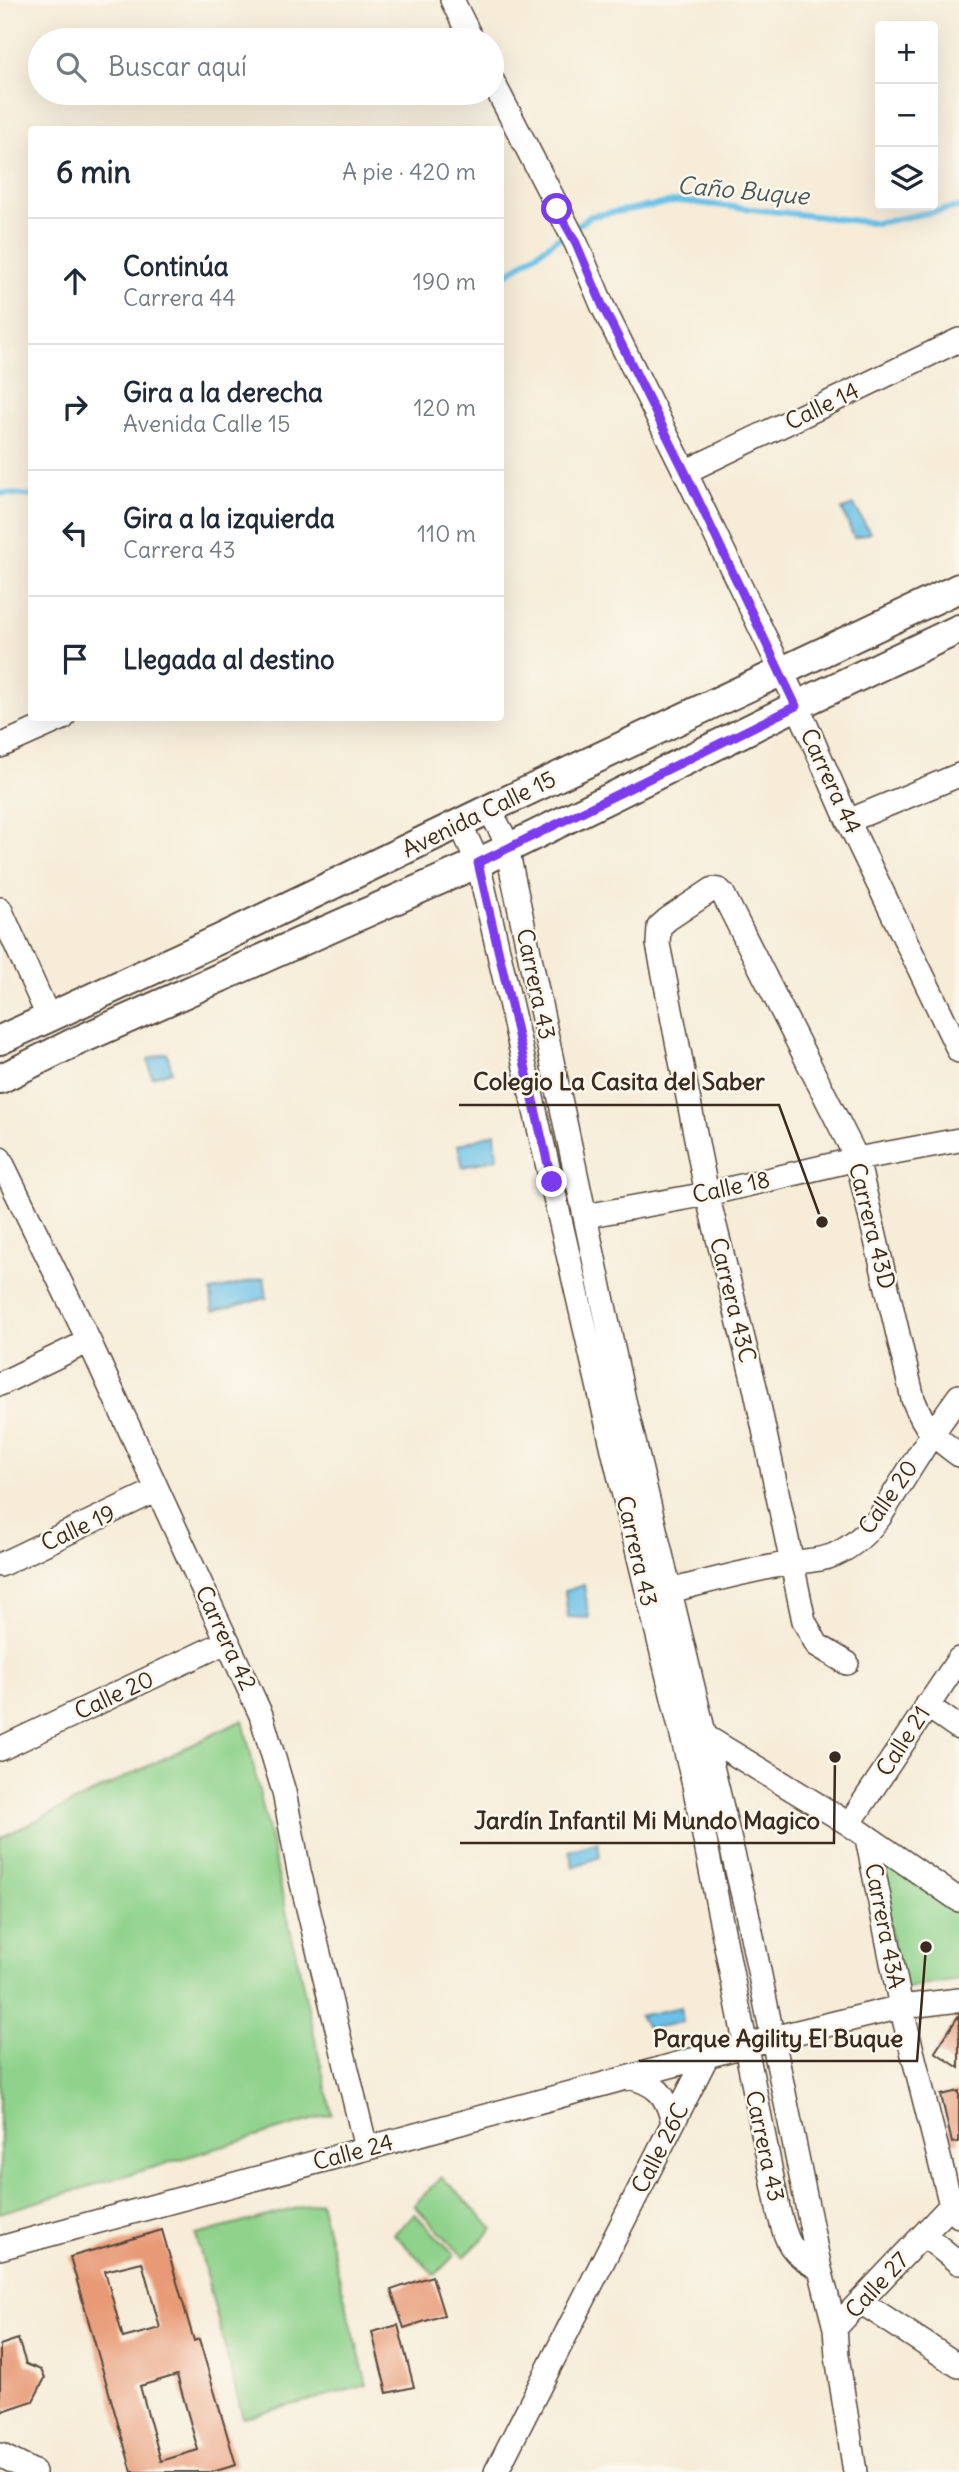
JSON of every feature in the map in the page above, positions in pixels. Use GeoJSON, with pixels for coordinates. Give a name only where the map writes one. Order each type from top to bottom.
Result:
{"type":"FeatureCollection","features":[{"type":"Feature","properties":{"kind":"main road","name":"Avenida Calle 15"},"geometry":{"type":"LineString","coordinates":[[0,1040],[220,939],[489,809],[959,589]]}},
{"type":"Feature","properties":{"kind":"main road","name":"Avenida Calle 15"},"geometry":{"type":"LineString","coordinates":[[0,1079],[73,1043],[478,863],[959,629]]}},
{"type":"Feature","properties":{"kind":"street"},"geometry":{"type":"LineString","coordinates":[[452,0],[466,28]]}},
{"type":"Feature","properties":{"kind":"street","name":"Carrera 44"},"geometry":{"type":"LineString","coordinates":[[504,104],[576,243],[603,307],[781,672],[848,821],[959,1051]]}},
{"type":"Feature","properties":{"kind":"street","name":"Calle 14"},"geometry":{"type":"LineString","coordinates":[[685,472],[959,340]]}},
{"type":"Feature","properties":{"kind":"street"},"geometry":{"type":"LineString","coordinates":[[0,746],[57,721]]}},
{"type":"Feature","properties":{"kind":"street"},"geometry":{"type":"LineString","coordinates":[[848,821],[959,775]]}},
{"type":"Feature","properties":{"kind":"street","name":"Carrera 43"},"geometry":{"type":"LineString","coordinates":[[489,809],[507,849],[624,1401],[747,1912],[820,2269],[835,2328]]}},
{"type":"Feature","properties":{"kind":"street","name":"Carrera 43"},"geometry":{"type":"LineString","coordinates":[[460,823],[478,863],[614,1454],[694,1785],[745,2047],[786,2238],[797,2256],[820,2269]]}},
{"type":"Feature","properties":{"kind":"street","name":"Carrera 43D"},"geometry":{"type":"LineString","coordinates":[[668,919],[712,889],[723,894],[857,1159],[913,1399],[932,1434],[959,1455]]}},
{"type":"Feature","properties":{"kind":"street"},"geometry":{"type":"LineString","coordinates":[[0,909],[48,1016]]}},
{"type":"Feature","properties":{"kind":"street","name":"Carrera 43C"},"geometry":{"type":"LineString","coordinates":[[668,919],[659,927],[658,944],[707,1194],[756,1391],[804,1621],[817,1645],[848,1663]]}},
{"type":"Feature","properties":{"kind":"street","name":"Calle 18"},"geometry":{"type":"LineString","coordinates":[[586,1216],[707,1194],[857,1159],[959,1140]]}},
{"type":"Feature","properties":{"kind":"street","name":"Carrera 42"},"geometry":{"type":"LineString","coordinates":[[0,1159],[89,1341],[261,1714],[281,1779],[299,1871],[366,2148]]}},
{"type":"Feature","properties":{"kind":"street"},"geometry":{"type":"LineString","coordinates":[[0,1384],[89,1341]]}},
{"type":"Feature","properties":{"kind":"street","name":"Calle 20"},"geometry":{"type":"LineString","coordinates":[[670,1591],[835,1555],[861,1538],[878,1518],[959,1396]]}},
{"type":"Feature","properties":{"kind":"street","name":"Calle 19"},"geometry":{"type":"LineString","coordinates":[[0,1565],[157,1490]]}},
{"type":"Feature","properties":{"kind":"street","name":"Calle 20"},"geometry":{"type":"LineString","coordinates":[[0,1749],[228,1641]]}},
{"type":"Feature","properties":{"kind":"street","name":"Calle 21"},"geometry":{"type":"LineString","coordinates":[[858,1831],[926,1704],[959,1659]]}},
{"type":"Feature","properties":{"kind":"street"},"geometry":{"type":"LineString","coordinates":[[926,1704],[959,1728]]}},
{"type":"Feature","properties":{"kind":"street"},"geometry":{"type":"LineString","coordinates":[[703,1735],[858,1831],[959,1900]]}},
{"type":"Feature","properties":{"kind":"street","name":"Carrera 43A"},"geometry":{"type":"LineString","coordinates":[[858,1831],[901,2007],[956,2206]]}},
{"type":"Feature","properties":{"kind":"street"},"geometry":{"type":"LineString","coordinates":[[707,2056],[901,2007],[959,2000]]}},
{"type":"Feature","properties":{"kind":"street","name":"Calle 24"},"geometry":{"type":"LineString","coordinates":[[0,2248],[707,2056]]}},
{"type":"Feature","properties":{"kind":"street","name":"Calle 26C"},"geometry":{"type":"LineString","coordinates":[[505,2469],[707,2056]]}},
{"type":"Feature","properties":{"kind":"street"},"geometry":{"type":"LineString","coordinates":[[629,2077],[646,2081],[660,2091],[669,2106],[673,2122]]}},
{"type":"Feature","properties":{"kind":"street","name":"Calle 27"},"geometry":{"type":"LineString","coordinates":[[855,2472],[835,2328],[924,2235],[956,2206]]}},
{"type":"Feature","properties":{"kind":"street"},"geometry":{"type":"LineString","coordinates":[[924,2235],[959,2263]]}},
{"type":"Feature","properties":{"kind":"street"},"geometry":{"type":"LineString","coordinates":[[861,2302],[959,2366]]}},
{"type":"Feature","properties":{"kind":"street"},"geometry":{"type":"LineString","coordinates":[[0,2455],[34,2472]]}},
{"type":"Feature","properties":{"kind":"green space"},"geometry":{"type":"Polygon","coordinates":[[[243,1720],[332,2114],[0,2213],[0,1838],[243,1720]]]}},
{"type":"Feature","properties":{"kind":"green space"},"geometry":{"type":"Polygon","coordinates":[[[879,1860],[959,1914],[959,1980],[900,1989],[879,1860]]]}},
{"type":"Feature","properties":{"kind":"green space"},"geometry":{"type":"Polygon","coordinates":[[[442,2177],[493,2229],[464,2257],[414,2205],[442,2177]]]}},
{"type":"Feature","properties":{"kind":"green space"},"geometry":{"type":"Polygon","coordinates":[[[320,2202],[367,2385],[243,2418],[196,2235],[320,2202]]]}},
{"type":"Feature","properties":{"kind":"green space"},"geometry":{"type":"Polygon","coordinates":[[[415,2214],[455,2255],[435,2275],[394,2234],[415,2214]]]}},
{"type":"Feature","properties":{"kind":"water"},"geometry":{"type":"Polygon","coordinates":[[[854,505],[870,533],[854,538],[842,509],[854,505]]]}},
{"type":"Feature","properties":{"kind":"water"},"geometry":{"type":"Polygon","coordinates":[[[167,1053],[172,1071],[152,1077],[148,1059],[167,1053]]]}},
{"type":"Feature","properties":{"kind":"water"},"geometry":{"type":"Polygon","coordinates":[[[495,1133],[497,1158],[463,1167],[458,1145],[495,1133]]]}},
{"type":"Feature","properties":{"kind":"water"},"geometry":{"type":"Polygon","coordinates":[[[264,1278],[267,1298],[213,1311],[211,1291],[264,1278]]]}},
{"type":"Feature","properties":{"kind":"water"},"geometry":{"type":"Polygon","coordinates":[[[584,1585],[589,1618],[568,1617],[565,1591],[584,1585]]]}},
{"type":"Feature","properties":{"kind":"water"},"geometry":{"type":"Polygon","coordinates":[[[598,1842],[600,1857],[573,1867],[569,1851],[598,1842]]]}},
{"type":"Feature","properties":{"kind":"water"},"geometry":{"type":"Polygon","coordinates":[[[681,2007],[683,2022],[648,2029],[639,2016],[681,2007]]]}},
{"type":"Feature","properties":{"kind":"building"},"geometry":{"type":"Polygon","coordinates":[[[959,2015],[959,2068],[935,2052],[959,2015]]]}},
{"type":"Feature","properties":{"kind":"building"},"geometry":{"type":"Polygon","coordinates":[[[959,2091],[959,2142],[952,2143],[941,2095],[959,2091]]]}},
{"type":"Feature","properties":{"kind":"building"},"geometry":{"type":"Polygon","coordinates":[[[162,2230],[194,2341],[199,2339],[236,2465],[212,2472],[132,2472],[70,2257],[162,2230]],[[142,2262],[105,2271],[123,2338],[160,2328],[142,2262]],[[177,2375],[140,2386],[161,2461],[198,2450],[177,2375]]]}},
{"type":"Feature","properties":{"kind":"building"},"geometry":{"type":"Polygon","coordinates":[[[432,2276],[444,2315],[404,2328],[391,2290],[432,2276]]]}},
{"type":"Feature","properties":{"kind":"building"},"geometry":{"type":"Polygon","coordinates":[[[398,2325],[414,2387],[387,2393],[372,2332],[398,2325]]]}},
{"type":"Feature","properties":{"kind":"building"},"geometry":{"type":"Polygon","coordinates":[[[18,2339],[26,2364],[41,2370],[45,2378],[33,2401],[3,2411],[0,2402],[0,2345],[18,2339]]]}},
{"type":"Feature","properties":{"kind":"waterway","name":"Caño Buque"},"geometry":{"type":"LineString","coordinates":[[573,228],[591,216],[680,201],[876,223],[959,207]]}},
{"type":"Feature","properties":{"kind":"waterway","name":"Caño Buque"},"geometry":{"type":"LineString","coordinates":[[504,276],[564,234]]}},
{"type":"Feature","properties":{"kind":"waterway","name":"Caño Buque"},"geometry":{"type":"LineString","coordinates":[[0,493],[28,496]]}},
{"type":"Feature","properties":{"kind":"place","name":"Colegio La Casita del Saber"},"geometry":{"type":"Point","coordinates":[822,1222]}},
{"type":"Feature","properties":{"kind":"place","name":"Jardín Infantil Mi Mundo Magico"},"geometry":{"type":"Point","coordinates":[835,1757]}},
{"type":"Feature","properties":{"kind":"place","name":"Parque Agility El Buque"},"geometry":{"type":"Point","coordinates":[926,1947]}},
{"type":"Feature","properties":{"kind":"route"},"geometry":{"type":"LineString","coordinates":[[552,1182],[478,863],[796,706],[603,307],[576,243],[557,209]]}}]}
